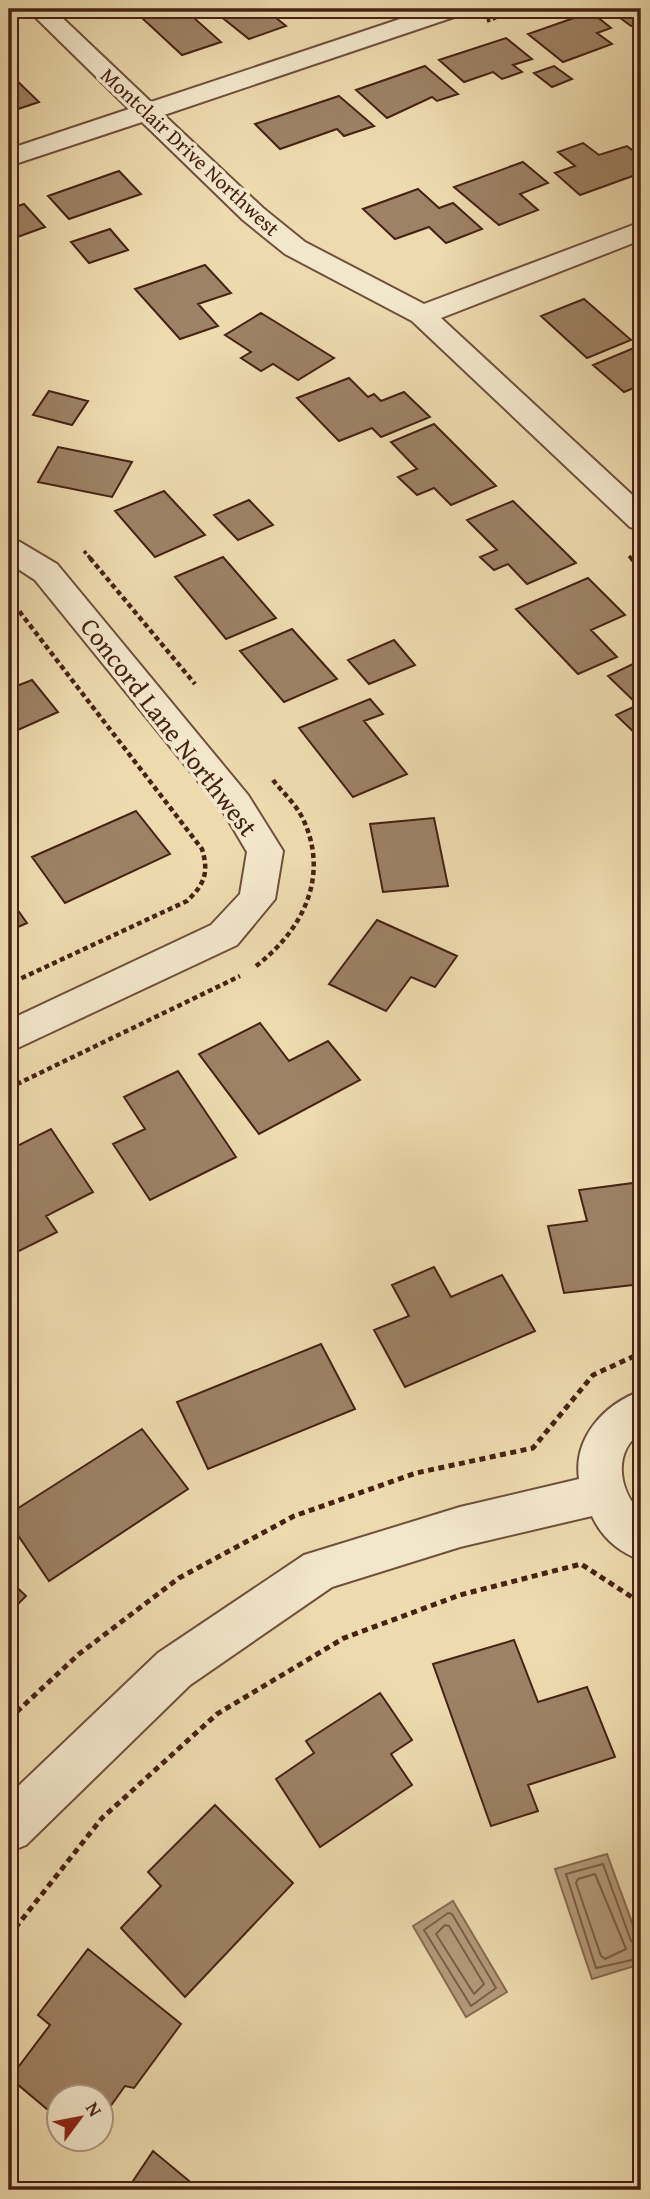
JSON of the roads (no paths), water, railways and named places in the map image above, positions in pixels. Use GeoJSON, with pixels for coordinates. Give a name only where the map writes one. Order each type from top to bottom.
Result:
{"type":"FeatureCollection","features":[{"type":"Feature","properties":{"kind":"street","name":"Montclair Drive Northwest"},"geometry":{"type":"LineString","coordinates":[[39,9],[253,214],[295,248],[422,314],[641,520]]}},
{"type":"Feature","properties":{"kind":"street"},"geometry":{"type":"LineString","coordinates":[[9,158],[454,9]]}},
{"type":"Feature","properties":{"kind":"street"},"geometry":{"type":"LineString","coordinates":[[422,314],[641,230]]}},
{"type":"Feature","properties":{"kind":"street","name":"Concord Lane Northwest"},"geometry":{"type":"LineString","coordinates":[[9,549],[46,572],[236,804],[265,851],[257,899],[224,935],[9,1037]]}},
{"type":"Feature","properties":{"kind":"street"},"geometry":{"type":"LineString","coordinates":[[641,1409],[617,1425],[603,1445],[598,1468],[602,1494],[614,1517],[641,1539]]}},
{"type":"Feature","properties":{"kind":"street"},"geometry":{"type":"LineString","coordinates":[[9,1828],[174,1669],[320,1570],[460,1527],[602,1494]]}},
{"type":"Feature","properties":{"kind":"water"},"geometry":{"type":"Polygon","coordinates":[[[607,1854],[641,1947],[641,1964],[592,1979],[555,1869],[607,1854]]]}},
{"type":"Feature","properties":{"kind":"water"},"geometry":{"type":"Polygon","coordinates":[[[453,1901],[507,1992],[466,2017],[413,1926],[453,1901]]]}}]}
